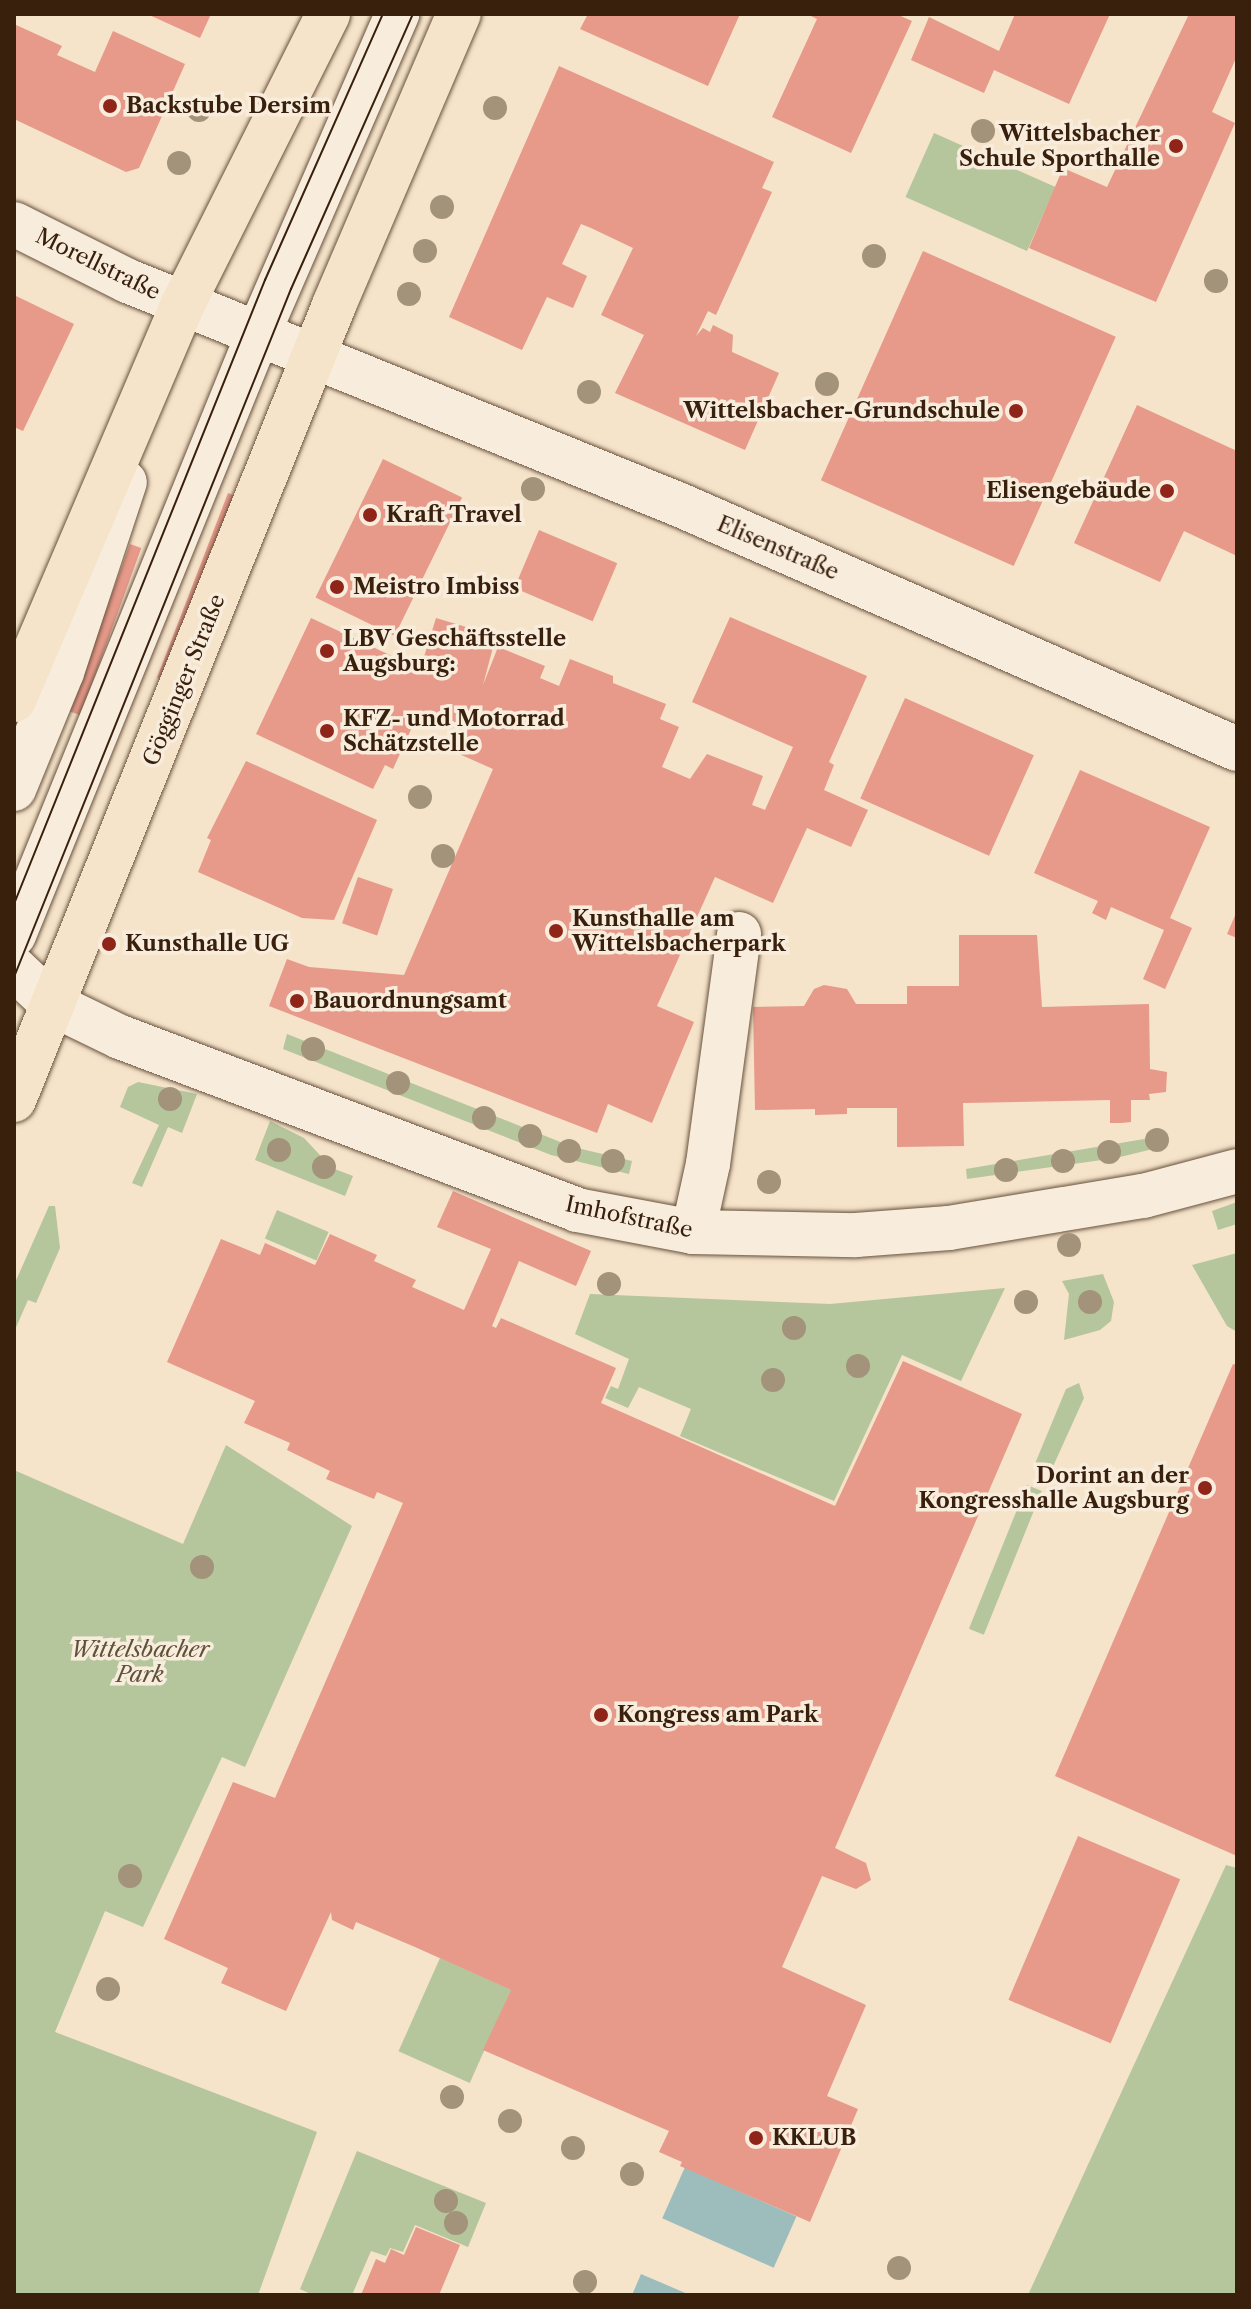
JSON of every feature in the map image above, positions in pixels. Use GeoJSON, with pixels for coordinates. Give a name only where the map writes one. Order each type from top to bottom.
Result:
{"type":"FeatureCollection","features":[{"type":"Feature","properties":{"kind":"main road"},"geometry":{"type":"LineString","coordinates":[[14,700],[183,304],[328,14]]}},
{"type":"Feature","properties":{"kind":"main road","name":"Gögginger Straße"},"geometry":{"type":"LineString","coordinates":[[14,1100],[316,355],[459,14]]}},
{"type":"Feature","properties":{"kind":"street"},"geometry":{"type":"LineString","coordinates":[[14,935],[259,332],[397,14]]}},
{"type":"Feature","properties":{"kind":"street","name":"Morellstraße"},"geometry":{"type":"LineString","coordinates":[[14,224],[183,304]]}},
{"type":"Feature","properties":{"kind":"street"},"geometry":{"type":"LineString","coordinates":[[183,304],[316,355]]}},
{"type":"Feature","properties":{"kind":"street","name":"Elisenstraße"},"geometry":{"type":"LineString","coordinates":[[316,355],[680,505],[1237,749]]}},
{"type":"Feature","properties":{"kind":"street"},"geometry":{"type":"LineString","coordinates":[[14,789],[87,600],[154,371]]}},
{"type":"Feature","properties":{"kind":"street"},"geometry":{"type":"LineString","coordinates":[[693,1232],[708,1164],[739,934]]}},
{"type":"Feature","properties":{"kind":"street"},"geometry":{"type":"LineString","coordinates":[[14,968],[52,1004]]}},
{"type":"Feature","properties":{"kind":"street","name":"Imhofstraße"},"geometry":{"type":"LineString","coordinates":[[52,1004],[120,1037],[577,1210],[693,1232],[856,1235],[949,1228],[1143,1196],[1237,1171]]}},
{"type":"Feature","properties":{"kind":"green space"},"geometry":{"type":"Polygon","coordinates":[[[934,133],[1056,187],[1027,251],[906,197],[934,133]]]}},
{"type":"Feature","properties":{"kind":"green space"},"geometry":{"type":"Polygon","coordinates":[[[287,1034],[573,1147],[632,1161],[629,1174],[551,1155],[283,1049],[287,1034]]]}},
{"type":"Feature","properties":{"kind":"green space"},"geometry":{"type":"Polygon","coordinates":[[[138,1082],[197,1094],[182,1133],[168,1127],[142,1187],[132,1183],[159,1125],[120,1107],[128,1087],[138,1082]]]}},
{"type":"Feature","properties":{"kind":"green space"},"geometry":{"type":"Polygon","coordinates":[[[270,1121],[304,1138],[332,1168],[353,1176],[345,1196],[255,1160],[270,1121]]]}},
{"type":"Feature","properties":{"kind":"green space"},"geometry":{"type":"Polygon","coordinates":[[[1162,1136],[1165,1146],[1116,1158],[967,1179],[966,1169],[1162,1136]]]}},
{"type":"Feature","properties":{"kind":"green space"},"geometry":{"type":"Polygon","coordinates":[[[1237,1202],[1237,1224],[1218,1230],[1212,1211],[1237,1202]]]}},
{"type":"Feature","properties":{"kind":"green space"},"geometry":{"type":"Polygon","coordinates":[[[49,1206],[55,1206],[60,1248],[36,1303],[28,1300],[14,1332],[14,1285],[49,1206]]]}},
{"type":"Feature","properties":{"kind":"green space"},"geometry":{"type":"Polygon","coordinates":[[[277,1210],[329,1232],[316,1260],[265,1239],[277,1210]]]}},
{"type":"Feature","properties":{"kind":"green space"},"geometry":{"type":"Polygon","coordinates":[[[1237,1253],[1237,1332],[1227,1326],[1192,1265],[1237,1253]]]}},
{"type":"Feature","properties":{"kind":"green space"},"geometry":{"type":"Polygon","coordinates":[[[1103,1274],[1114,1302],[1111,1321],[1100,1330],[1064,1340],[1069,1294],[1062,1281],[1103,1274]]]}},
{"type":"Feature","properties":{"kind":"green space"},"geometry":{"type":"Polygon","coordinates":[[[1005,1288],[961,1381],[902,1355],[834,1501],[680,1436],[691,1409],[639,1387],[628,1408],[605,1398],[611,1386],[618,1389],[629,1359],[575,1334],[590,1294],[830,1304],[1005,1288]]]}},
{"type":"Feature","properties":{"kind":"green space"},"geometry":{"type":"Polygon","coordinates":[[[1079,1383],[1084,1398],[1050,1473],[1034,1466],[1066,1389],[1079,1383]]]}},
{"type":"Feature","properties":{"kind":"green space","name":"Wittelsbacher Park"},"geometry":{"type":"Polygon","coordinates":[[[226,1445],[352,1526],[245,1767],[222,1757],[143,1927],[105,1911],[55,2032],[317,2132],[258,2295],[14,2295],[14,1470],[183,1544],[226,1445]]]}},
{"type":"Feature","properties":{"kind":"green space"},"geometry":{"type":"Polygon","coordinates":[[[1027,1485],[1042,1491],[984,1635],[969,1629],[1027,1485]]]}},
{"type":"Feature","properties":{"kind":"green space"},"geometry":{"type":"Polygon","coordinates":[[[1226,1865],[1237,1868],[1237,2295],[1028,2295],[1226,1865]]]}},
{"type":"Feature","properties":{"kind":"green space"},"geometry":{"type":"Polygon","coordinates":[[[440,1958],[511,1990],[470,2083],[399,2051],[440,1958]]]}},
{"type":"Feature","properties":{"kind":"green space"},"geometry":{"type":"Polygon","coordinates":[[[357,2151],[486,2203],[468,2247],[415,2225],[403,2252],[390,2248],[386,2256],[371,2251],[352,2295],[313,2295],[300,2289],[357,2151]]]}},
{"type":"Feature","properties":{"kind":"water"},"geometry":{"type":"Polygon","coordinates":[[[685,2167],[796,2217],[774,2268],[662,2218],[685,2167]]]}},
{"type":"Feature","properties":{"kind":"water"},"geometry":{"type":"Polygon","coordinates":[[[641,2274],[690,2295],[632,2295],[641,2274]]]}},
{"type":"Feature","properties":{"kind":"building"},"geometry":{"type":"Polygon","coordinates":[[[147,14],[211,14],[200,38],[147,14]]]}},
{"type":"Feature","properties":{"kind":"building"},"geometry":{"type":"Polygon","coordinates":[[[588,14],[740,14],[708,86],[580,29],[588,14]]]}},
{"type":"Feature","properties":{"kind":"building"},"geometry":{"type":"Polygon","coordinates":[[[807,14],[896,14],[912,21],[851,153],[772,117],[817,19],[807,14]]]}},
{"type":"Feature","properties":{"kind":"building"},"geometry":{"type":"Polygon","coordinates":[[[1015,14],[1110,14],[1069,104],[994,70],[984,93],[911,60],[929,17],[999,51],[1015,14]]]}},
{"type":"Feature","properties":{"kind":"building","name":"Wittelsbacher Schule Sporthalle"},"geometry":{"type":"Polygon","coordinates":[[[1189,14],[1237,14],[1237,56],[1212,112],[1235,123],[1156,302],[1029,248],[1063,168],[1107,187],[1189,14]]]}},
{"type":"Feature","properties":{"kind":"building"},"geometry":{"type":"Polygon","coordinates":[[[14,24],[62,46],[57,55],[95,72],[113,31],[185,64],[139,168],[126,172],[14,119],[14,24]]]}},
{"type":"Feature","properties":{"kind":"building"},"geometry":{"type":"Polygon","coordinates":[[[559,66],[774,162],[762,188],[772,192],[716,315],[708,311],[696,336],[703,328],[710,332],[713,325],[733,335],[732,352],[779,373],[745,450],[615,393],[644,335],[601,315],[633,248],[591,228],[581,224],[562,264],[587,276],[573,308],[547,297],[522,350],[449,317],[559,66]]]}},
{"type":"Feature","properties":{"kind":"building"},"geometry":{"type":"Polygon","coordinates":[[[923,251],[1116,337],[1014,566],[821,480],[923,251]]]}},
{"type":"Feature","properties":{"kind":"building"},"geometry":{"type":"Polygon","coordinates":[[[14,295],[74,324],[23,431],[14,427],[14,295]]]}},
{"type":"Feature","properties":{"kind":"building","name":"Elisengebäude"},"geometry":{"type":"Polygon","coordinates":[[[1137,405],[1237,451],[1237,556],[1184,531],[1160,582],[1074,543],[1137,405]]]}},
{"type":"Feature","properties":{"kind":"building"},"geometry":{"type":"Polygon","coordinates":[[[383,459],[462,498],[395,636],[315,597],[383,459]]]}},
{"type":"Feature","properties":{"kind":"building"},"geometry":{"type":"Polygon","coordinates":[[[228,493],[241,498],[170,683],[157,678],[228,493]]]}},
{"type":"Feature","properties":{"kind":"building"},"geometry":{"type":"Polygon","coordinates":[[[539,530],[617,563],[593,621],[514,588],[539,530]]]}},
{"type":"Feature","properties":{"kind":"building"},"geometry":{"type":"Polygon","coordinates":[[[130,544],[141,548],[80,715],[69,711],[130,544]]]}},
{"type":"Feature","properties":{"kind":"building","name":"Kunsthalle am Wittelsbacherpark"},"geometry":{"type":"Polygon","coordinates":[[[730,617],[867,676],[829,762],[834,765],[824,790],[868,810],[851,847],[807,828],[773,903],[715,877],[657,1006],[694,1022],[652,1123],[608,1104],[597,1133],[269,1006],[287,959],[309,967],[404,975],[493,769],[457,753],[464,733],[419,712],[393,769],[385,765],[373,789],[256,734],[311,618],[428,673],[432,663],[423,660],[436,618],[496,636],[483,685],[498,647],[545,666],[540,678],[559,686],[570,659],[613,676],[613,683],[666,704],[660,719],[679,727],[662,767],[690,779],[707,754],[763,776],[752,805],[765,810],[793,747],[692,702],[730,617]]]}},
{"type":"Feature","properties":{"kind":"building"},"geometry":{"type":"Polygon","coordinates":[[[905,698],[1034,755],[989,856],[860,798],[905,698]]]}},
{"type":"Feature","properties":{"kind":"building"},"geometry":{"type":"Polygon","coordinates":[[[246,761],[377,820],[334,920],[302,918],[198,872],[211,840],[207,838],[246,761]]]}},
{"type":"Feature","properties":{"kind":"building"},"geometry":{"type":"Polygon","coordinates":[[[1080,770],[1210,827],[1170,918],[1192,928],[1165,989],[1143,979],[1164,930],[1111,907],[1106,920],[1092,913],[1098,901],[1034,873],[1080,770]]]}},
{"type":"Feature","properties":{"kind":"building"},"geometry":{"type":"Polygon","coordinates":[[[358,877],[393,889],[377,935],[342,923],[358,877]]]}},
{"type":"Feature","properties":{"kind":"building"},"geometry":{"type":"Polygon","coordinates":[[[1237,911],[1237,938],[1227,934],[1237,911]]]}},
{"type":"Feature","properties":{"kind":"building"},"geometry":{"type":"Polygon","coordinates":[[[959,935],[1037,935],[1042,1007],[1149,1004],[1150,1069],[1167,1072],[1166,1092],[1149,1094],[1150,1100],[1131,1100],[1131,1122],[1121,1123],[1110,1123],[1110,1100],[963,1103],[964,1146],[897,1147],[897,1108],[847,1108],[847,1114],[815,1115],[815,1109],[755,1110],[753,1007],[804,1006],[814,989],[824,985],[847,989],[856,1004],[907,1004],[907,986],[959,986],[959,935]]]}},
{"type":"Feature","properties":{"kind":"building","name":"Kongress am Park"},"geometry":{"type":"Polygon","coordinates":[[[453,1191],[591,1251],[576,1286],[519,1261],[492,1326],[496,1328],[501,1318],[616,1368],[601,1403],[835,1506],[903,1361],[1022,1414],[835,1848],[866,1863],[871,1880],[856,1889],[822,1876],[782,1967],[866,2005],[827,2096],[858,2109],[810,2222],[680,2166],[682,2162],[659,2152],[669,2131],[483,2050],[511,1990],[415,1947],[356,1922],[353,1930],[332,1920],[331,1912],[286,2011],[221,1983],[228,1968],[164,1939],[233,1782],[275,1798],[403,1503],[377,1492],[374,1499],[326,1479],[330,1471],[287,1450],[290,1443],[244,1423],[255,1401],[167,1362],[221,1239],[260,1255],[265,1243],[315,1265],[330,1234],[377,1255],[374,1261],[416,1280],[412,1287],[464,1310],[491,1249],[437,1227],[453,1191]]]}},
{"type":"Feature","properties":{"kind":"building"},"geometry":{"type":"Polygon","coordinates":[[[1233,1364],[1237,1365],[1237,1856],[1055,1776],[1233,1364]]]}},
{"type":"Feature","properties":{"kind":"building"},"geometry":{"type":"Polygon","coordinates":[[[1078,1836],[1180,1879],[1111,2043],[1008,2000],[1078,1836]]]}},
{"type":"Feature","properties":{"kind":"building"},"geometry":{"type":"Polygon","coordinates":[[[416,2227],[460,2245],[439,2295],[361,2295],[376,2259],[385,2263],[391,2249],[404,2255],[416,2227]]]}},
{"type":"Feature","properties":{"kind":"tram line"},"geometry":{"type":"LineString","coordinates":[[14,904],[265,280],[383,14]]}},
{"type":"Feature","properties":{"kind":"tram line"},"geometry":{"type":"LineString","coordinates":[[14,977],[291,289],[413,14]]}},
{"type":"Feature","properties":{"kind":"place","name":"Backstube Dersim"},"geometry":{"type":"Point","coordinates":[110,106]}},
{"type":"Feature","properties":{"kind":"place","name":"Wittelsbacher Schule Sporthalle"},"geometry":{"type":"Point","coordinates":[1176,146]}},
{"type":"Feature","properties":{"kind":"place","name":"Wittelsbacher-Grundschule"},"geometry":{"type":"Point","coordinates":[1016,411]}},
{"type":"Feature","properties":{"kind":"place","name":"Elisengebäude"},"geometry":{"type":"Point","coordinates":[1167,491]}},
{"type":"Feature","properties":{"kind":"place","name":"Kraft Travel"},"geometry":{"type":"Point","coordinates":[370,515]}},
{"type":"Feature","properties":{"kind":"place","name":"Meistro Imbiss"},"geometry":{"type":"Point","coordinates":[337,587]}},
{"type":"Feature","properties":{"kind":"place","name":"LBV Geschäftsstelle Augsburg:"},"geometry":{"type":"Point","coordinates":[327,651]}},
{"type":"Feature","properties":{"kind":"place","name":"KFZ- und Motorrad Schätzstelle"},"geometry":{"type":"Point","coordinates":[327,731]}},
{"type":"Feature","properties":{"kind":"place","name":"Kunsthalle am Wittelsbacherpark"},"geometry":{"type":"Point","coordinates":[556,931]}},
{"type":"Feature","properties":{"kind":"place","name":"Kunsthalle UG"},"geometry":{"type":"Point","coordinates":[109,944]}},
{"type":"Feature","properties":{"kind":"place","name":"Bauordnungsamt"},"geometry":{"type":"Point","coordinates":[297,1001]}},
{"type":"Feature","properties":{"kind":"place","name":"Dorint an der Kongresshalle Augsburg"},"geometry":{"type":"Point","coordinates":[1205,1488]}},
{"type":"Feature","properties":{"kind":"place","name":"Kongress am Park"},"geometry":{"type":"Point","coordinates":[601,1715]}},
{"type":"Feature","properties":{"kind":"place","name":"KKLUB"},"geometry":{"type":"Point","coordinates":[756,2138]}}]}
